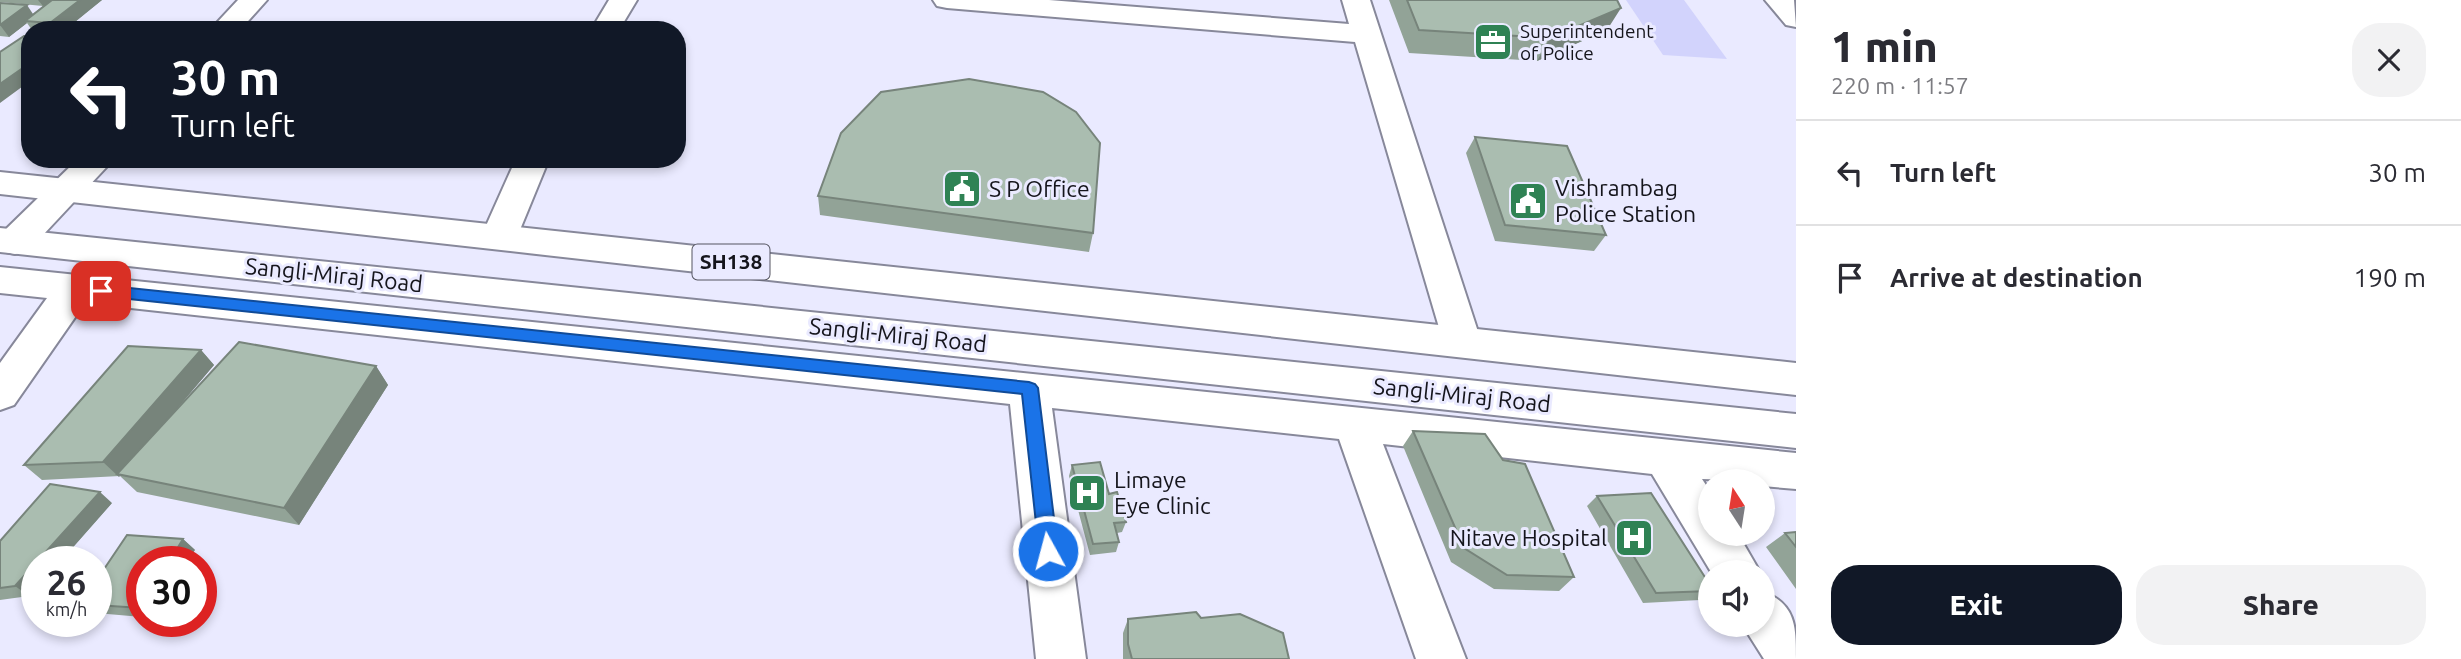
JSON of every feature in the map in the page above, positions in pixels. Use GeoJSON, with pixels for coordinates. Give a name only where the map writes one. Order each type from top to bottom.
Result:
{"type":"FeatureCollection","features":[{"type":"Feature","properties":{"kind":"main road"},"geometry":{"type":"LineString","coordinates":[[233,21],[253,0]]}},
{"type":"Feature","properties":{"kind":"main road"},"geometry":{"type":"LineString","coordinates":[[610,21],[623,0]]}},
{"type":"Feature","properties":{"kind":"main road"},"geometry":{"type":"LineString","coordinates":[[947,0],[1366,34]]}},
{"type":"Feature","properties":{"kind":"main road"},"geometry":{"type":"LineString","coordinates":[[1356,0],[1462,341],[1796,379]]}},
{"type":"Feature","properties":{"kind":"main road"},"geometry":{"type":"LineString","coordinates":[[8,241],[67,191],[89,168]]}},
{"type":"Feature","properties":{"kind":"main road"},"geometry":{"type":"LineString","coordinates":[[499,237],[529,168]]}},
{"type":"Feature","properties":{"kind":"main road","name":"SH138"},"geometry":{"type":"LineString","coordinates":[[0,183],[1462,341]]}},
{"type":"Feature","properties":{"kind":"main road","name":"Sangli-Miraj Road"},"geometry":{"type":"LineString","coordinates":[[8,241],[1796,432]]}},
{"type":"Feature","properties":{"kind":"main road"},"geometry":{"type":"LineString","coordinates":[[0,280],[1796,471]]}},
{"type":"Feature","properties":{"kind":"main road"},"geometry":{"type":"LineString","coordinates":[[0,394],[75,288]]}},
{"type":"Feature","properties":{"kind":"main road"},"geometry":{"type":"LineString","coordinates":[[1029,388],[1061,659]]}},
{"type":"Feature","properties":{"kind":"main road"},"geometry":{"type":"LineString","coordinates":[[1354,423],[1441,659]]}},
{"type":"Feature","properties":{"kind":"main road"},"geometry":{"type":"LineString","coordinates":[[1664,456],[1698,511]]}},
{"type":"Feature","properties":{"kind":"main road"},"geometry":{"type":"LineString","coordinates":[[1775,634],[1791,659]]}},
{"type":"Feature","properties":{"kind":"shaded area"},"geometry":{"type":"Polygon","coordinates":[[[1626,0],[1684,0],[1727,59],[1663,55],[1626,0]]]}},
{"type":"Feature","properties":{"kind":"building"},"geometry":{"type":"Polygon","coordinates":[[[52,0],[80,0],[53,21],[25,21],[52,0]]]}},
{"type":"Feature","properties":{"kind":"building"},"geometry":{"type":"Polygon","coordinates":[[[1407,0],[1617,0],[1621,8],[1550,38],[1419,30],[1407,0]]]}},
{"type":"Feature","properties":{"kind":"building"},"geometry":{"type":"Polygon","coordinates":[[[0,3],[27,5],[0,25],[0,3]]]}},
{"type":"Feature","properties":{"kind":"building"},"geometry":{"type":"Polygon","coordinates":[[[21,38],[21,69],[0,84],[0,52],[21,38]]]}},
{"type":"Feature","properties":{"kind":"building","name":"S P Office"},"geometry":{"type":"Polygon","coordinates":[[[969,79],[1043,92],[1076,112],[1100,143],[1093,233],[818,196],[841,133],[881,92],[969,79]]]}},
{"type":"Feature","properties":{"kind":"building","name":"Vishrambag Police Station"},"geometry":{"type":"Polygon","coordinates":[[[1475,137],[1567,146],[1606,235],[1505,225],[1475,137]]]}},
{"type":"Feature","properties":{"kind":"building"},"geometry":{"type":"Polygon","coordinates":[[[239,342],[376,366],[284,508],[117,474],[239,342]]]}},
{"type":"Feature","properties":{"kind":"building"},"geometry":{"type":"Polygon","coordinates":[[[128,346],[201,350],[103,462],[24,465],[128,346]]]}},
{"type":"Feature","properties":{"kind":"building"},"geometry":{"type":"Polygon","coordinates":[[[1413,431],[1485,434],[1503,460],[1525,464],[1574,577],[1507,575],[1464,548],[1413,431]]]}},
{"type":"Feature","properties":{"kind":"building"},"geometry":{"type":"Polygon","coordinates":[[[1100,462],[1109,494],[1117,492],[1126,522],[1114,523],[1119,542],[1093,544],[1072,465],[1100,462]]]}},
{"type":"Feature","properties":{"kind":"building"},"geometry":{"type":"Polygon","coordinates":[[[50,484],[100,492],[51,546],[21,546],[21,579],[15,586],[0,588],[0,541],[50,484]]]}},
{"type":"Feature","properties":{"kind":"building"},"geometry":{"type":"Polygon","coordinates":[[[1651,493],[1698,566],[1698,591],[1656,593],[1597,496],[1651,493]]]}},
{"type":"Feature","properties":{"kind":"building"},"geometry":{"type":"Polygon","coordinates":[[[1796,532],[1796,547],[1785,533],[1796,532]]]}},
{"type":"Feature","properties":{"kind":"building"},"geometry":{"type":"Polygon","coordinates":[[[127,535],[183,539],[179,546],[126,546],[126,607],[112,606],[112,557],[127,535]]]}},
{"type":"Feature","properties":{"kind":"building"},"geometry":{"type":"Polygon","coordinates":[[[1196,612],[1201,618],[1240,614],[1283,633],[1289,659],[1132,659],[1128,644],[1128,619],[1196,612]]]}},
{"type":"Feature","properties":{"kind":"place","name":"Superintendent of Police"},"geometry":{"type":"Point","coordinates":[1493,42]}},
{"type":"Feature","properties":{"kind":"place","name":"S P Office"},"geometry":{"type":"Point","coordinates":[962,189]}},
{"type":"Feature","properties":{"kind":"place","name":"Vishrambag Police Station"},"geometry":{"type":"Point","coordinates":[1528,201]}},
{"type":"Feature","properties":{"kind":"place","name":"Limaye Eye Clinic"},"geometry":{"type":"Point","coordinates":[1087,493]}},
{"type":"Feature","properties":{"kind":"place","name":"Nitave Hospital"},"geometry":{"type":"Point","coordinates":[1634,538]}},
{"type":"Feature","properties":{"kind":"route"},"geometry":{"type":"LineString","coordinates":[[101,291],[1029,388],[1048,551]]}}]}
